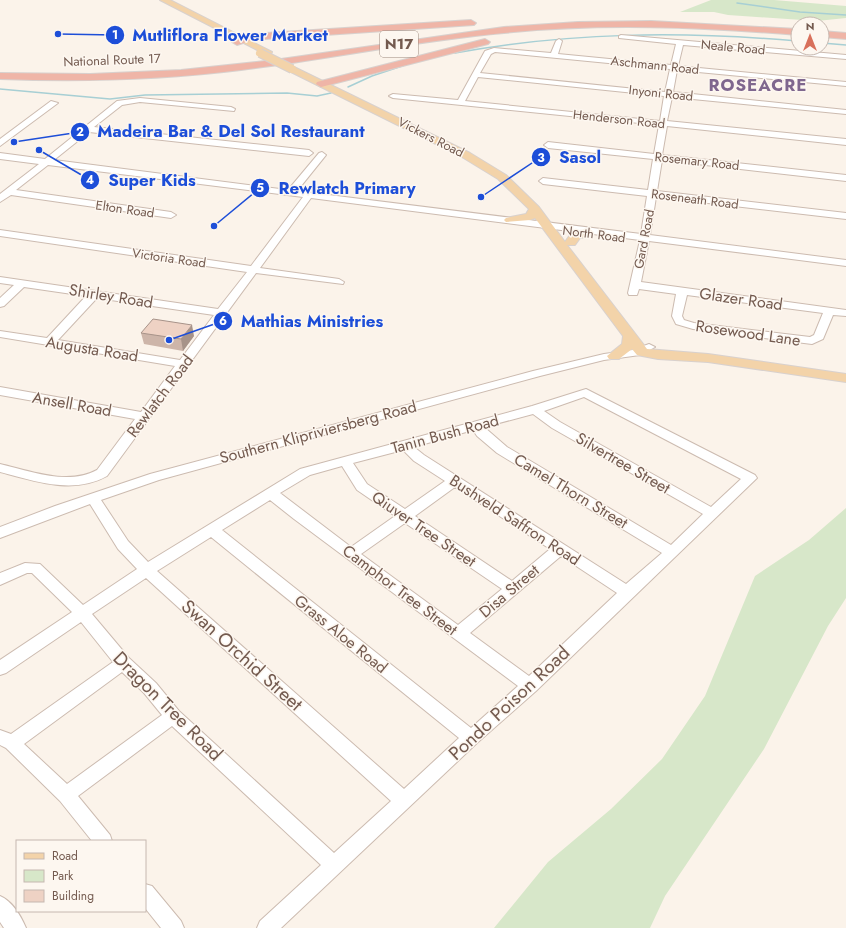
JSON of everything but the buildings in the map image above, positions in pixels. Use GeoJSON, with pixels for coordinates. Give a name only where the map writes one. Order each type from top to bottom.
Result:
{"type":"FeatureCollection","features":[{"type":"Feature","properties":{"kind":"highway"},"geometry":{"type":"LineString","coordinates":[[240,40],[257,37],[483,22],[633,19],[696,22]]}},
{"type":"Feature","properties":{"kind":"highway","name":"National Route 17"},"geometry":{"type":"LineString","coordinates":[[0,73],[82,74],[181,70],[261,62],[506,26],[599,21],[696,22],[790,30]]}},
{"type":"Feature","properties":{"kind":"highway"},"geometry":{"type":"LineString","coordinates":[[325,83],[482,42],[514,36],[576,28],[661,24]]}},
{"type":"Feature","properties":{"kind":"highway","name":"N17"},"geometry":{"type":"LineString","coordinates":[[0,76],[87,78],[172,74],[263,65],[428,39],[503,30],[574,25],[661,24],[790,31]]}},
{"type":"Feature","properties":{"kind":"highway"},"geometry":{"type":"LineString","coordinates":[[227,31],[257,37]]}},
{"type":"Feature","properties":{"kind":"highway"},"geometry":{"type":"LineString","coordinates":[[830,34],[846,35]]}},
{"type":"Feature","properties":{"kind":"main road","name":"Vickers Road"},"geometry":{"type":"LineString","coordinates":[[156,0],[296,68],[479,162],[502,176],[571,242],[646,349]]}},
{"type":"Feature","properties":{"kind":"main road","name":"Vickers Road"},"geometry":{"type":"LineString","coordinates":[[164,0],[227,31],[240,40]]}},
{"type":"Feature","properties":{"kind":"main road","name":"Vickers Road"},"geometry":{"type":"LineString","coordinates":[[325,83],[416,123],[497,166],[530,193],[629,337],[646,349]]}},
{"type":"Feature","properties":{"kind":"main road"},"geometry":{"type":"LineString","coordinates":[[510,220],[530,217],[535,209]]}},
{"type":"Feature","properties":{"kind":"main road"},"geometry":{"type":"LineString","coordinates":[[571,242],[576,235],[587,233]]}},
{"type":"Feature","properties":{"kind":"main road"},"geometry":{"type":"LineString","coordinates":[[614,356],[626,349],[629,345],[629,337]]}},
{"type":"Feature","properties":{"kind":"main road","name":"Southern Klipriviersberg Road"},"geometry":{"type":"LineString","coordinates":[[646,349],[713,355],[846,374]]}},
{"type":"Feature","properties":{"kind":"main road","name":"Southern Klipriviersberg Road"},"geometry":{"type":"LineString","coordinates":[[646,349],[654,354],[708,358],[846,378]]}},
{"type":"Feature","properties":{"kind":"street","name":"Neale Road"},"geometry":{"type":"LineString","coordinates":[[621,38],[846,57]]}},
{"type":"Feature","properties":{"kind":"street"},"geometry":{"type":"LineString","coordinates":[[554,55],[559,41]]}},
{"type":"Feature","properties":{"kind":"street","name":"Gard Road"},"geometry":{"type":"LineString","coordinates":[[634,289],[653,194],[674,67],[680,42]]}},
{"type":"Feature","properties":{"kind":"street","name":"Aschmann Road"},"geometry":{"type":"LineString","coordinates":[[476,75],[488,53],[492,50],[497,50],[846,84]]}},
{"type":"Feature","properties":{"kind":"street"},"geometry":{"type":"LineString","coordinates":[[460,103],[476,75]]}},
{"type":"Feature","properties":{"kind":"street","name":"Inyoni Road"},"geometry":{"type":"LineString","coordinates":[[476,75],[846,112]]}},
{"type":"Feature","properties":{"kind":"street","name":"Henderson Road"},"geometry":{"type":"LineString","coordinates":[[393,96],[846,142]]}},
{"type":"Feature","properties":{"kind":"street"},"geometry":{"type":"LineString","coordinates":[[0,199],[118,104],[140,100],[231,109]]}},
{"type":"Feature","properties":{"kind":"street"},"geometry":{"type":"LineString","coordinates":[[0,143],[54,103]]}},
{"type":"Feature","properties":{"kind":"street"},"geometry":{"type":"LineString","coordinates":[[86,129],[309,153]]}},
{"type":"Feature","properties":{"kind":"street","name":"Rosemary Road"},"geometry":{"type":"LineString","coordinates":[[548,145],[846,178]]}},
{"type":"Feature","properties":{"kind":"street"},"geometry":{"type":"LineString","coordinates":[[291,192],[322,155]]}},
{"type":"Feature","properties":{"kind":"street","name":"North Road"},"geometry":{"type":"LineString","coordinates":[[0,156],[846,263]]}},
{"type":"Feature","properties":{"kind":"street","name":"Roseneath Road"},"geometry":{"type":"LineString","coordinates":[[543,181],[846,216]]}},
{"type":"Feature","properties":{"kind":"street","name":"Elton Road"},"geometry":{"type":"LineString","coordinates":[[9,192],[170,215]]}},
{"type":"Feature","properties":{"kind":"street","name":"Rewlatch Road"},"geometry":{"type":"LineString","coordinates":[[0,468],[67,481],[81,482],[94,478],[102,473],[309,195]]}},
{"type":"Feature","properties":{"kind":"street","name":"North Road"},"geometry":{"type":"LineString","coordinates":[[423,210],[510,220],[587,233],[644,238]]}},
{"type":"Feature","properties":{"kind":"street","name":"Victoria Road"},"geometry":{"type":"LineString","coordinates":[[0,234],[339,282]]}},
{"type":"Feature","properties":{"kind":"street","name":"Shirley Road"},"geometry":{"type":"LineString","coordinates":[[0,280],[221,313]]}},
{"type":"Feature","properties":{"kind":"street"},"geometry":{"type":"LineString","coordinates":[[0,304],[22,283]]}},
{"type":"Feature","properties":{"kind":"street","name":"Glazer Road"},"geometry":{"type":"LineString","coordinates":[[634,289],[682,291],[829,312],[846,313]]}},
{"type":"Feature","properties":{"kind":"street","name":"Rosewood Lane"},"geometry":{"type":"LineString","coordinates":[[682,291],[678,316],[679,320],[689,325],[722,330],[812,341],[819,337],[829,312]]}},
{"type":"Feature","properties":{"kind":"street"},"geometry":{"type":"LineString","coordinates":[[50,343],[94,294]]}},
{"type":"Feature","properties":{"kind":"street","name":"Augusta Road"},"geometry":{"type":"LineString","coordinates":[[0,334],[183,364]]}},
{"type":"Feature","properties":{"kind":"street","name":"Southern Klipriviersberg Road"},"geometry":{"type":"LineString","coordinates":[[0,533],[93,498],[155,477],[403,408],[570,365],[646,349]]}},
{"type":"Feature","properties":{"kind":"street","name":"Ansell Road"},"geometry":{"type":"LineString","coordinates":[[0,392],[144,417]]}},
{"type":"Feature","properties":{"kind":"street","name":"Tanin Bush Road"},"geometry":{"type":"LineString","coordinates":[[0,667],[146,570],[305,472],[536,409],[586,393],[750,478]]}},
{"type":"Feature","properties":{"kind":"street","name":"Silvertree Street"},"geometry":{"type":"LineString","coordinates":[[536,409],[541,415],[556,425],[712,513]]}},
{"type":"Feature","properties":{"kind":"street","name":"Camel Thorn Street"},"geometry":{"type":"LineString","coordinates":[[476,425],[481,434],[502,450],[672,552]]}},
{"type":"Feature","properties":{"kind":"street","name":"Bushveld Saffron Road"},"geometry":{"type":"LineString","coordinates":[[406,444],[410,451],[419,458],[627,592]]}},
{"type":"Feature","properties":{"kind":"street","name":"Qiuver Tree Street"},"geometry":{"type":"LineString","coordinates":[[345,461],[362,487],[512,588]]}},
{"type":"Feature","properties":{"kind":"street","name":"Pondo Poison Road"},"geometry":{"type":"LineString","coordinates":[[267,928],[471,738],[530,686],[627,592],[672,552],[750,478]]}},
{"type":"Feature","properties":{"kind":"street"},"geometry":{"type":"LineString","coordinates":[[351,554],[454,481]]}},
{"type":"Feature","properties":{"kind":"street","name":"Camphor Tree Street"},"geometry":{"type":"LineString","coordinates":[[272,493],[299,516],[530,686]]}},
{"type":"Feature","properties":{"kind":"street","name":"Swan Orchid Street"},"geometry":{"type":"LineString","coordinates":[[93,498],[123,545],[146,570],[404,802]]}},
{"type":"Feature","properties":{"kind":"street","name":"Grass Aloe Road"},"geometry":{"type":"LineString","coordinates":[[212,530],[471,738]]}},
{"type":"Feature","properties":{"kind":"street","name":"Disa Street"},"geometry":{"type":"LineString","coordinates":[[458,633],[560,549]]}},
{"type":"Feature","properties":{"kind":"street","name":"Dragon Tree Road"},"geometry":{"type":"LineString","coordinates":[[0,579],[25,568],[35,568],[82,613],[123,663],[150,688],[173,716],[334,865]]}},
{"type":"Feature","properties":{"kind":"street"},"geometry":{"type":"LineString","coordinates":[[102,840],[66,795],[6,740],[123,663]]}},
{"type":"Feature","properties":{"kind":"street"},"geometry":{"type":"LineString","coordinates":[[66,795],[173,716]]}},
{"type":"Feature","properties":{"kind":"street"},"geometry":{"type":"LineString","coordinates":[[146,893],[174,928]]}},
{"type":"Feature","properties":{"kind":"street"},"geometry":{"type":"LineString","coordinates":[[0,906],[16,928]]}},
{"type":"Feature","properties":{"kind":"green space"},"geometry":{"type":"Polygon","coordinates":[[[711,0],[774,0],[846,6],[846,18],[830,20],[830,16],[790,16],[790,19],[728,15],[714,12],[680,12],[711,0]]]}},
{"type":"Feature","properties":{"kind":"green space"},"geometry":{"type":"Polygon","coordinates":[[[846,508],[846,598],[828,626],[764,749],[665,896],[650,928],[494,928],[548,862],[611,809],[662,759],[705,696],[755,576],[809,540],[846,508]]]}},
{"type":"Feature","properties":{"kind":"waterway"},"geometry":{"type":"LineString","coordinates":[[737,3],[800,12],[846,15]]}},
{"type":"Feature","properties":{"kind":"waterway"},"geometry":{"type":"LineString","coordinates":[[455,53],[541,41],[626,35],[711,36],[790,40]]}},
{"type":"Feature","properties":{"kind":"waterway"},"geometry":{"type":"LineString","coordinates":[[830,44],[846,45]]}},
{"type":"Feature","properties":{"kind":"waterway"},"geometry":{"type":"LineString","coordinates":[[348,87],[372,76],[405,65]]}},
{"type":"Feature","properties":{"kind":"waterway"},"geometry":{"type":"LineString","coordinates":[[0,89],[110,99],[145,95],[287,93],[317,96],[331,93]]}},
{"type":"Feature","properties":{"kind":"place","name":"Mutliflora Flower Market"},"geometry":{"type":"Point","coordinates":[58,34]}},
{"type":"Feature","properties":{"kind":"place","name":"Madeira Bar & Del Sol Restaurant"},"geometry":{"type":"Point","coordinates":[14,142]}},
{"type":"Feature","properties":{"kind":"place","name":"Super Kids"},"geometry":{"type":"Point","coordinates":[39,150]}},
{"type":"Feature","properties":{"kind":"place","name":"Sasol"},"geometry":{"type":"Point","coordinates":[481,197]}},
{"type":"Feature","properties":{"kind":"place","name":"Rewlatch Primary"},"geometry":{"type":"Point","coordinates":[214,226]}},
{"type":"Feature","properties":{"kind":"place","name":"Mathias Ministries"},"geometry":{"type":"Point","coordinates":[169,340]}},
{"type":"Feature","properties":{"kind":"district","name":"ROSEACRE"},"geometry":{"type":"Point","coordinates":[758,85]}}]}
